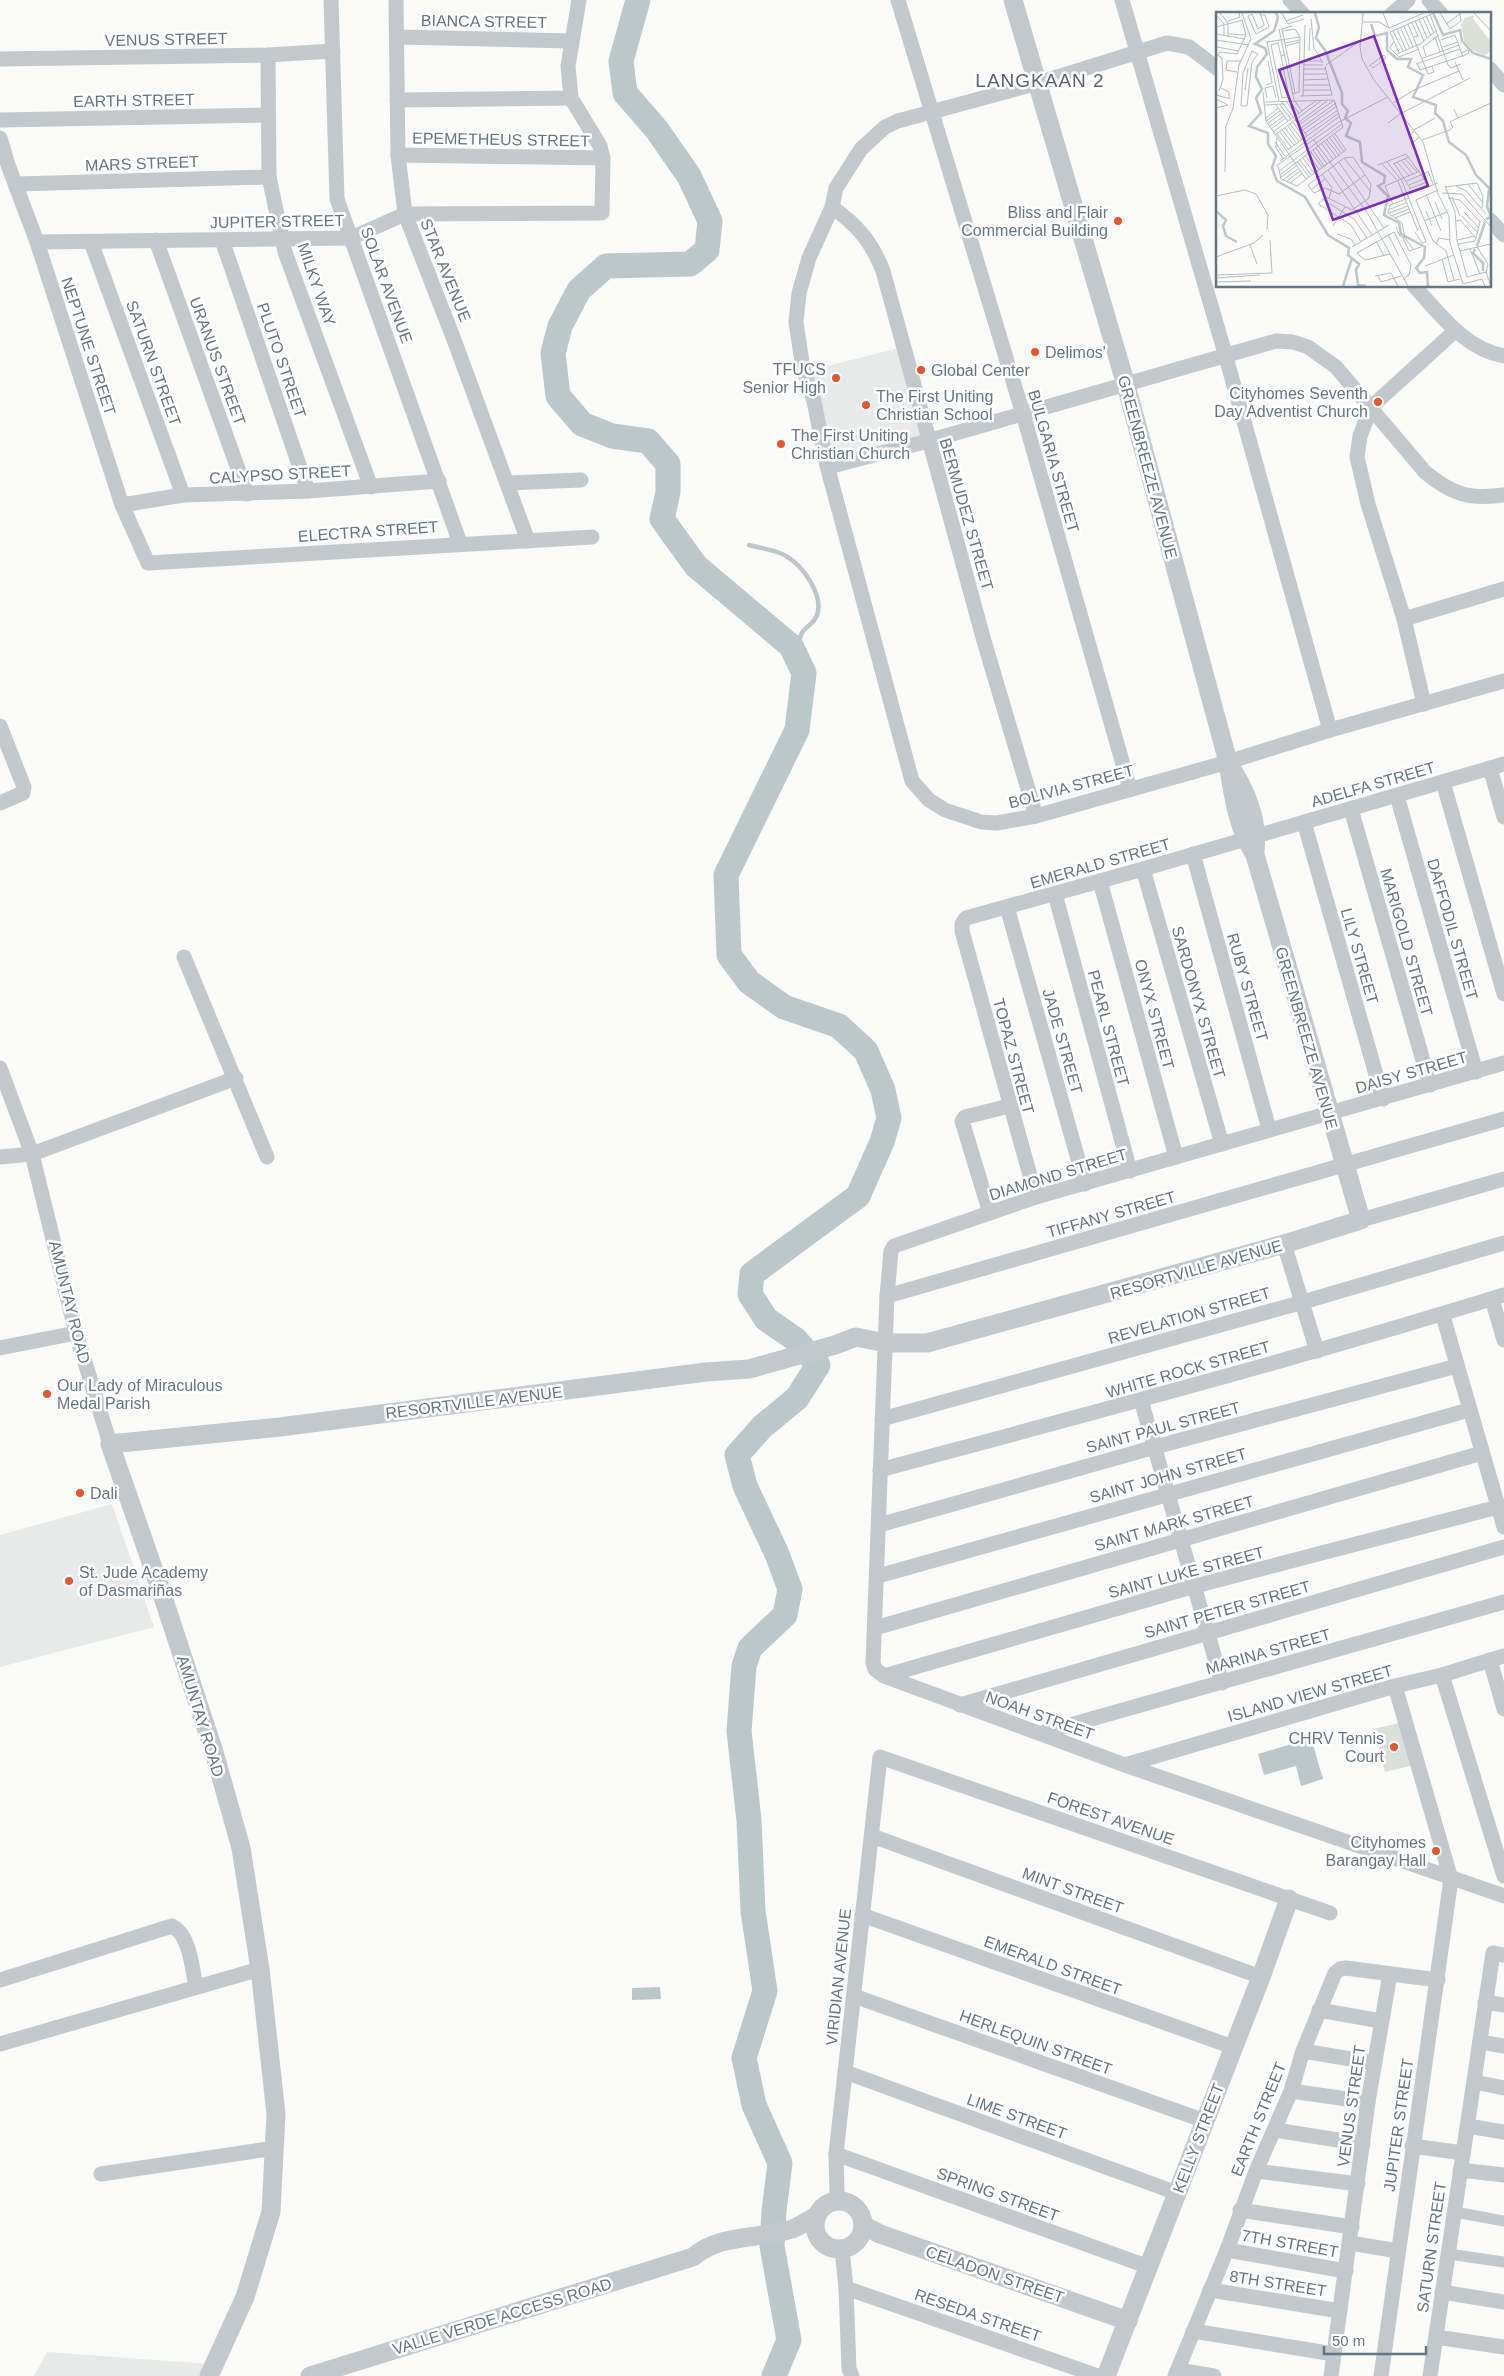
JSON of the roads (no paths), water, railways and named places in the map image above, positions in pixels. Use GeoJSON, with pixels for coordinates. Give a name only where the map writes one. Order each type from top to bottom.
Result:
{"type":"FeatureCollection","features":[{"type":"Feature","properties":{"kind":"street","name":"SOLAR AVENUE"},"geometry":{"type":"LineString","coordinates":[[331,0],[336,199],[440,481],[460,543]]}},
{"type":"Feature","properties":{"kind":"street","name":"STAR AVENUE"},"geometry":{"type":"LineString","coordinates":[[396,0],[398,155],[404,214],[453,337],[528,541]]}},
{"type":"Feature","properties":{"kind":"street"},"geometry":{"type":"LineString","coordinates":[[579,0],[570,41],[568,66],[571,98],[598,142],[603,158]]}},
{"type":"Feature","properties":{"kind":"street","name":"BULGARIA STREET"},"geometry":{"type":"LineString","coordinates":[[898,0],[1023,414],[1130,789]]}},
{"type":"Feature","properties":{"kind":"street","name":"GREENBREEZE AVENUE"},"geometry":{"type":"LineString","coordinates":[[1013,0],[1126,385],[1228,762],[1245,790],[1252,842],[1328,1113],[1361,1220]]}},
{"type":"Feature","properties":{"kind":"street"},"geometry":{"type":"LineString","coordinates":[[1122,0],[1226,357],[1330,730]]}},
{"type":"Feature","properties":{"kind":"street"},"geometry":{"type":"LineString","coordinates":[[1290,0],[1301,12]]}},
{"type":"Feature","properties":{"kind":"street"},"geometry":{"type":"LineString","coordinates":[[1394,12],[1408,0]]}},
{"type":"Feature","properties":{"kind":"street"},"geometry":{"type":"LineString","coordinates":[[1429,0],[1439,12]]}},
{"type":"Feature","properties":{"kind":"street","name":"BIANCA STREET"},"geometry":{"type":"LineString","coordinates":[[397,37],[570,41]]}},
{"type":"Feature","properties":{"kind":"street","name":"BOLIVIA STREET"},"geometry":{"type":"LineString","coordinates":[[1216,67],[1190,46],[1167,43],[1038,83],[898,121],[886,127],[862,149],[836,188],[832,207],[809,258],[799,294],[796,322],[802,368],[814,401],[828,467],[912,781],[929,800],[945,810],[980,822],[997,824],[1036,816],[1228,762],[1330,730],[1504,682]]}},
{"type":"Feature","properties":{"kind":"street","name":"VENUS STREET"},"geometry":{"type":"LineString","coordinates":[[0,58],[268,55],[333,51]]}},
{"type":"Feature","properties":{"kind":"street","name":"MILKY WAY"},"geometry":{"type":"LineString","coordinates":[[268,55],[269,177],[286,252],[371,487]]}},
{"type":"Feature","properties":{"kind":"street"},"geometry":{"type":"LineString","coordinates":[[1492,71],[1504,85]]}},
{"type":"Feature","properties":{"kind":"street"},"geometry":{"type":"LineString","coordinates":[[397,100],[571,98]]}},
{"type":"Feature","properties":{"kind":"street","name":"EARTH STREET"},"geometry":{"type":"LineString","coordinates":[[0,120],[268,115]]}},
{"type":"Feature","properties":{"kind":"street","name":"NEPTUNE STREET"},"geometry":{"type":"LineString","coordinates":[[0,138],[4,166],[16,184],[37,242],[122,505],[148,563]]}},
{"type":"Feature","properties":{"kind":"street","name":"EPEMETHEUS STREET"},"geometry":{"type":"LineString","coordinates":[[398,155],[603,158]]}},
{"type":"Feature","properties":{"kind":"street","name":"JUPITER STREET"},"geometry":{"type":"LineString","coordinates":[[37,242],[351,238],[404,214],[602,213],[603,158]]}},
{"type":"Feature","properties":{"kind":"street","name":"MARS STREET"},"geometry":{"type":"LineString","coordinates":[[16,184],[269,177]]}},
{"type":"Feature","properties":{"kind":"street","name":"BERMUDEZ STREET"},"geometry":{"type":"LineString","coordinates":[[832,207],[853,222],[867,238],[877,256],[984,641],[1036,816]]}},
{"type":"Feature","properties":{"kind":"street"},"geometry":{"type":"LineString","coordinates":[[1492,222],[1504,235]]}},
{"type":"Feature","properties":{"kind":"street","name":"URANUS STREET"},"geometry":{"type":"LineString","coordinates":[[156,240],[247,494]]}},
{"type":"Feature","properties":{"kind":"street","name":"PLUTO STREET"},"geometry":{"type":"LineString","coordinates":[[222,240],[308,492]]}},
{"type":"Feature","properties":{"kind":"street","name":"SATURN STREET"},"geometry":{"type":"LineString","coordinates":[[91,242],[184,495]]}},
{"type":"Feature","properties":{"kind":"street"},"geometry":{"type":"LineString","coordinates":[[1416,288],[1455,331],[1486,353],[1504,356]]}},
{"type":"Feature","properties":{"kind":"street"},"geometry":{"type":"LineString","coordinates":[[1424,704],[1404,618],[1368,504],[1357,457],[1360,436],[1372,407],[1455,331]]}},
{"type":"Feature","properties":{"kind":"street"},"geometry":{"type":"LineString","coordinates":[[828,467],[928,441],[1226,357],[1276,341],[1292,342],[1308,347],[1336,367],[1372,407],[1425,472],[1440,485],[1472,497],[1504,495]]}},
{"type":"Feature","properties":{"kind":"street"},"geometry":{"type":"LineString","coordinates":[[506,483],[580,480]]}},
{"type":"Feature","properties":{"kind":"street","name":"CALYPSO STREET"},"geometry":{"type":"LineString","coordinates":[[122,505],[184,495],[308,492],[440,481]]}},
{"type":"Feature","properties":{"kind":"street","name":"ELECTRA STREET"},"geometry":{"type":"LineString","coordinates":[[148,563],[592,536]]}},
{"type":"Feature","properties":{"kind":"street"},"geometry":{"type":"LineString","coordinates":[[1404,618],[1504,589]]}},
{"type":"Feature","properties":{"kind":"street"},"geometry":{"type":"LineString","coordinates":[[0,726],[24,787],[23,793],[19,796],[0,803]]}},
{"type":"Feature","properties":{"kind":"street"},"geometry":{"type":"LineString","coordinates":[[1497,766],[1504,817]]}},
{"type":"Feature","properties":{"kind":"street","name":"ADELFA STREET"},"geometry":{"type":"LineString","coordinates":[[1252,842],[1304,822],[1497,766]]}},
{"type":"Feature","properties":{"kind":"street"},"geometry":{"type":"LineString","coordinates":[[1442,782],[1504,994]]}},
{"type":"Feature","properties":{"kind":"street","name":"DAFFODIL STREET"},"geometry":{"type":"LineString","coordinates":[[1397,796],[1476,1072]]}},
{"type":"Feature","properties":{"kind":"street","name":"MARIGOLD STREET"},"geometry":{"type":"LineString","coordinates":[[1351,809],[1430,1085]]}},
{"type":"Feature","properties":{"kind":"street","name":"LILY STREET"},"geometry":{"type":"LineString","coordinates":[[1304,822],[1383,1099]]}},
{"type":"Feature","properties":{"kind":"street","name":"EMERALD STREET"},"geometry":{"type":"LineString","coordinates":[[962,924],[966,918],[1193,854],[1252,842]]}},
{"type":"Feature","properties":{"kind":"street","name":"RUBY STREET"},"geometry":{"type":"LineString","coordinates":[[1193,854],[1270,1129]]}},
{"type":"Feature","properties":{"kind":"street","name":"SARDONYX STREET"},"geometry":{"type":"LineString","coordinates":[[1143,869],[1222,1144]]}},
{"type":"Feature","properties":{"kind":"street","name":"ONYX STREET"},"geometry":{"type":"LineString","coordinates":[[1100,881],[1176,1157]]}},
{"type":"Feature","properties":{"kind":"street","name":"PEARL STREET"},"geometry":{"type":"LineString","coordinates":[[1055,894],[1130,1171]]}},
{"type":"Feature","properties":{"kind":"street","name":"JADE STREET"},"geometry":{"type":"LineString","coordinates":[[1007,907],[1085,1184]]}},
{"type":"Feature","properties":{"kind":"street","name":"TOPAZ STREET"},"geometry":{"type":"LineString","coordinates":[[962,924],[1009,1106],[1036,1197]]}},
{"type":"Feature","properties":{"kind":"street"},"geometry":{"type":"LineString","coordinates":[[184,957],[236,1078],[267,1157]]}},
{"type":"Feature","properties":{"kind":"street","name":"DAISY STREET"},"geometry":{"type":"LineString","coordinates":[[1328,1113],[1383,1099],[1504,1063]]}},
{"type":"Feature","properties":{"kind":"street","name":"AMUNTAY ROAD"},"geometry":{"type":"LineString","coordinates":[[0,1068],[32,1154],[76,1333],[110,1444],[214,1752],[241,1848],[260,1969],[276,2114],[275,2148],[271,2212],[259,2255],[245,2297],[210,2376]]}},
{"type":"Feature","properties":{"kind":"street"},"geometry":{"type":"LineString","coordinates":[[0,1157],[32,1154],[236,1078]]}},
{"type":"Feature","properties":{"kind":"street"},"geometry":{"type":"LineString","coordinates":[[990,1213],[962,1121],[965,1117],[1009,1106]]}},
{"type":"Feature","properties":{"kind":"street","name":"DIAMOND STREET"},"geometry":{"type":"LineString","coordinates":[[885,1343],[891,1250],[901,1242],[1036,1197],[1328,1113]]}},
{"type":"Feature","properties":{"kind":"street","name":"TIFFANY STREET"},"geometry":{"type":"LineString","coordinates":[[887,1296],[1504,1119]]}},
{"type":"Feature","properties":{"kind":"street","name":"RESORTVILLE AVENUE"},"geometry":{"type":"LineString","coordinates":[[110,1444],[280,1427],[750,1369],[835,1345],[856,1348],[885,1343],[914,1344],[945,1339],[1284,1244],[1504,1179]]}},
{"type":"Feature","properties":{"kind":"street","name":"REVELATION STREET"},"geometry":{"type":"LineString","coordinates":[[882,1419],[1303,1302],[1504,1243]]}},
{"type":"Feature","properties":{"kind":"street"},"geometry":{"type":"LineString","coordinates":[[1284,1244],[1317,1351]]}},
{"type":"Feature","properties":{"kind":"street"},"geometry":{"type":"LineString","coordinates":[[1498,1297],[1504,1340]]}},
{"type":"Feature","properties":{"kind":"street","name":"WHITE ROCK STREET"},"geometry":{"type":"LineString","coordinates":[[880,1470],[1317,1351],[1442,1316],[1498,1297]]}},
{"type":"Feature","properties":{"kind":"street"},"geometry":{"type":"LineString","coordinates":[[1442,1316],[1504,1527]]}},
{"type":"Feature","properties":{"kind":"street"},"geometry":{"type":"LineString","coordinates":[[0,1348],[76,1333]]}},
{"type":"Feature","properties":{"kind":"street"},"geometry":{"type":"LineString","coordinates":[[884,1676],[875,1669],[873,1663],[878,1576],[885,1343]]}},
{"type":"Feature","properties":{"kind":"street","name":"SAINT PAUL STREET"},"geometry":{"type":"LineString","coordinates":[[879,1525],[1458,1366]]}},
{"type":"Feature","properties":{"kind":"street"},"geometry":{"type":"LineString","coordinates":[[1141,1400],[1222,1682]]}},
{"type":"Feature","properties":{"kind":"street","name":"SAINT JOHN STREET"},"geometry":{"type":"LineString","coordinates":[[878,1576],[1469,1410]]}},
{"type":"Feature","properties":{"kind":"street","name":"SAINT MARK STREET"},"geometry":{"type":"LineString","coordinates":[[875,1628],[1482,1453]]}},
{"type":"Feature","properties":{"kind":"street","name":"SAINT LUKE STREET"},"geometry":{"type":"LineString","coordinates":[[884,1676],[1195,1586],[1498,1507]]}},
{"type":"Feature","properties":{"kind":"street","name":"SAINT PETER STREET"},"geometry":{"type":"LineString","coordinates":[[960,1705],[1504,1547]]}},
{"type":"Feature","properties":{"kind":"street","name":"MARINA STREET"},"geometry":{"type":"LineString","coordinates":[[1042,1734],[1504,1602]]}},
{"type":"Feature","properties":{"kind":"street"},"geometry":{"type":"LineString","coordinates":[[1497,1658],[1504,1708]]}},
{"type":"Feature","properties":{"kind":"street","name":"ISLAND VIEW STREET"},"geometry":{"type":"LineString","coordinates":[[1126,1765],[1395,1686],[1442,1676],[1497,1658]]}},
{"type":"Feature","properties":{"kind":"street","name":"NOAH STREET"},"geometry":{"type":"LineString","coordinates":[[884,1676],[1126,1765],[1504,1896]]}},
{"type":"Feature","properties":{"kind":"street"},"geometry":{"type":"LineString","coordinates":[[1442,1676],[1504,1876]]}},
{"type":"Feature","properties":{"kind":"street"},"geometry":{"type":"LineString","coordinates":[[1395,1686],[1451,1879]]}},
{"type":"Feature","properties":{"kind":"street","name":"VIRIDIAN AVENUE"},"geometry":{"type":"LineString","coordinates":[[839,2201],[836,2154],[880,1757]]}},
{"type":"Feature","properties":{"kind":"street","name":"FOREST AVENUE"},"geometry":{"type":"LineString","coordinates":[[880,1757],[1330,1913]]}},
{"type":"Feature","properties":{"kind":"street","name":"MINT STREET"},"geometry":{"type":"LineString","coordinates":[[872,1836],[1261,1977]]}},
{"type":"Feature","properties":{"kind":"street","name":"JUPITER STREET"},"geometry":{"type":"LineString","coordinates":[[1380,2376],[1451,1879]]}},
{"type":"Feature","properties":{"kind":"street","name":"KELLY STREET"},"geometry":{"type":"LineString","coordinates":[[1106,2376],[1261,1977],[1289,1899]]}},
{"type":"Feature","properties":{"kind":"street","name":"EMERALD STREET"},"geometry":{"type":"LineString","coordinates":[[862,1915],[1233,2047]]}},
{"type":"Feature","properties":{"kind":"street"},"geometry":{"type":"LineString","coordinates":[[0,1980],[172,1926],[180,1930],[184,1938],[196,1987]]}},
{"type":"Feature","properties":{"kind":"street","name":"SATURN STREET"},"geometry":{"type":"LineString","coordinates":[[1430,2376],[1485,2002],[1499,1954]]}},
{"type":"Feature","properties":{"kind":"street"},"geometry":{"type":"LineString","coordinates":[[0,2044],[260,1969]]}},
{"type":"Feature","properties":{"kind":"street","name":"EARTH STREET"},"geometry":{"type":"LineString","coordinates":[[1177,2373],[1227,2250],[1240,2210],[1291,2091],[1302,2051],[1335,1973],[1340,1969],[1438,1980]]}},
{"type":"Feature","properties":{"kind":"street","name":"VENUS STREET"},"geometry":{"type":"LineString","coordinates":[[1331,2376],[1368,2102],[1390,1974]]}},
{"type":"Feature","properties":{"kind":"street","name":"HERLEQUIN STREET"},"geometry":{"type":"LineString","coordinates":[[854,1996],[1205,2121]]}},
{"type":"Feature","properties":{"kind":"street"},"geometry":{"type":"LineString","coordinates":[[1485,2002],[1504,2005]]}},
{"type":"Feature","properties":{"kind":"street"},"geometry":{"type":"LineString","coordinates":[[1319,2010],[1381,2021]]}},
{"type":"Feature","properties":{"kind":"street"},"geometry":{"type":"LineString","coordinates":[[1480,2042],[1504,2046]]}},
{"type":"Feature","properties":{"kind":"street"},"geometry":{"type":"LineString","coordinates":[[1302,2051],[1374,2063]]}},
{"type":"Feature","properties":{"kind":"street","name":"LIME STREET"},"geometry":{"type":"LineString","coordinates":[[844,2072],[1177,2193]]}},
{"type":"Feature","properties":{"kind":"street"},"geometry":{"type":"LineString","coordinates":[[1474,2082],[1504,2088]]}},
{"type":"Feature","properties":{"kind":"street"},"geometry":{"type":"LineString","coordinates":[[1291,2091],[1368,2102]]}},
{"type":"Feature","properties":{"kind":"street"},"geometry":{"type":"LineString","coordinates":[[1468,2126],[1504,2132]]}},
{"type":"Feature","properties":{"kind":"street"},"geometry":{"type":"LineString","coordinates":[[1275,2130],[1363,2144]]}},
{"type":"Feature","properties":{"kind":"street"},"geometry":{"type":"LineString","coordinates":[[1412,2146],[1463,2153]]}},
{"type":"Feature","properties":{"kind":"street"},"geometry":{"type":"LineString","coordinates":[[101,2174],[275,2148]]}},
{"type":"Feature","properties":{"kind":"street","name":"SPRING STREET"},"geometry":{"type":"LineString","coordinates":[[836,2154],[1149,2267]]}},
{"type":"Feature","properties":{"kind":"street"},"geometry":{"type":"LineString","coordinates":[[1460,2170],[1504,2176]]}},
{"type":"Feature","properties":{"kind":"street"},"geometry":{"type":"LineString","coordinates":[[1256,2171],[1358,2184]]}},
{"type":"Feature","properties":{"kind":"street"},"geometry":{"type":"LineString","coordinates":[[839,2201],[846,2202],[858,2211],[863,2225],[860,2238],[849,2247],[842,2249],[828,2247],[818,2237],[815,2230],[816,2216],[826,2205],[839,2201]]}},
{"type":"Feature","properties":{"kind":"street"},"geometry":{"type":"LineString","coordinates":[[1240,2210],[1352,2227]]}},
{"type":"Feature","properties":{"kind":"street"},"geometry":{"type":"LineString","coordinates":[[1455,2212],[1504,2221]]}},
{"type":"Feature","properties":{"kind":"street","name":"VALLE VERDE ACCESS ROAD"},"geometry":{"type":"LineString","coordinates":[[310,2376],[701,2259],[702,2249],[722,2241],[744,2239],[791,2229],[816,2216]]}},
{"type":"Feature","properties":{"kind":"street","name":"CELADON STREET"},"geometry":{"type":"LineString","coordinates":[[863,2225],[880,2234],[1128,2322]]}},
{"type":"Feature","properties":{"kind":"street","name":"VALLE VERDE ACCESS ROAD"},"geometry":{"type":"LineString","coordinates":[[791,2229],[818,2237]]}},
{"type":"Feature","properties":{"kind":"street"},"geometry":{"type":"LineString","coordinates":[[1350,2243],[1398,2251]]}},
{"type":"Feature","properties":{"kind":"street"},"geometry":{"type":"LineString","coordinates":[[842,2249],[846,2288],[849,2369],[852,2376]]}},
{"type":"Feature","properties":{"kind":"street","name":"7TH STREET"},"geometry":{"type":"LineString","coordinates":[[1227,2250],[1346,2271]]}},
{"type":"Feature","properties":{"kind":"street"},"geometry":{"type":"LineString","coordinates":[[1448,2254],[1504,2262]]}},
{"type":"Feature","properties":{"kind":"street","name":"RESEDA STREET"},"geometry":{"type":"LineString","coordinates":[[846,2288],[1098,2376]]}},
{"type":"Feature","properties":{"kind":"street","name":"8TH STREET"},"geometry":{"type":"LineString","coordinates":[[1210,2290],[1340,2311]]}},
{"type":"Feature","properties":{"kind":"street"},"geometry":{"type":"LineString","coordinates":[[1442,2292],[1504,2302]]}},
{"type":"Feature","properties":{"kind":"street"},"geometry":{"type":"LineString","coordinates":[[1193,2331],[1334,2354]]}},
{"type":"Feature","properties":{"kind":"street"},"geometry":{"type":"LineString","coordinates":[[1436,2337],[1504,2347]]}},
{"type":"Feature","properties":{"kind":"street"},"geometry":{"type":"LineString","coordinates":[[1177,2373],[1214,2376]]}},
{"type":"Feature","properties":{"kind":"waterway"},"geometry":{"type":"LineString","coordinates":[[638,0],[621,61],[625,93],[657,130],[689,176],[710,221],[707,250],[690,264],[606,266],[579,290],[560,326],[553,353],[558,396],[582,424],[612,436],[648,441],[668,464],[668,492],[662,519],[696,566],[791,646],[804,673],[797,730],[726,875],[729,955],[749,982],[784,1007],[839,1026],[866,1051],[883,1090],[889,1118],[882,1142],[858,1196],[752,1274],[750,1294],[766,1319],[795,1339],[818,1365],[797,1398],[762,1427],[737,1455],[745,1486],[777,1554],[790,1589],[785,1615],[750,1648],[744,1666],[739,1731],[749,1820],[753,1911],[765,1991],[744,2058],[754,2105],[780,2163],[772,2246],[789,2340],[774,2376]]}},
{"type":"Feature","properties":{"kind":"waterway"},"geometry":{"type":"LineString","coordinates":[[749,545],[786,556],[805,574],[815,590],[818,599],[817,615],[801,635],[797,658]]}},
{"type":"Feature","properties":{"kind":"place","name":"Bliss and Flair Commercial Building"},"geometry":{"type":"Point","coordinates":[1118,221]}},
{"type":"Feature","properties":{"kind":"place","name":"Delimos'"},"geometry":{"type":"Point","coordinates":[1035,352]}},
{"type":"Feature","properties":{"kind":"place","name":"Global Center"},"geometry":{"type":"Point","coordinates":[921,370]}},
{"type":"Feature","properties":{"kind":"place","name":"TFUCS Senior High"},"geometry":{"type":"Point","coordinates":[836,378]}},
{"type":"Feature","properties":{"kind":"place","name":"Cityhomes Seventh Day Adventist Church"},"geometry":{"type":"Point","coordinates":[1378,402]}},
{"type":"Feature","properties":{"kind":"place","name":"The First Uniting Christian School"},"geometry":{"type":"Point","coordinates":[866,405]}},
{"type":"Feature","properties":{"kind":"place","name":"The First Uniting Christian Church"},"geometry":{"type":"Point","coordinates":[781,444]}},
{"type":"Feature","properties":{"kind":"place","name":"Our Lady of Miraculous Medal Parish"},"geometry":{"type":"Point","coordinates":[47,1394]}},
{"type":"Feature","properties":{"kind":"place","name":"Dali"},"geometry":{"type":"Point","coordinates":[80,1493]}},
{"type":"Feature","properties":{"kind":"place","name":"St. Jude Academy of Dasmariñas"},"geometry":{"type":"Point","coordinates":[69,1581]}},
{"type":"Feature","properties":{"kind":"place","name":"CHRV Tennis Court"},"geometry":{"type":"Point","coordinates":[1394,1747]}},
{"type":"Feature","properties":{"kind":"place","name":"Cityhomes Barangay Hall"},"geometry":{"type":"Point","coordinates":[1436,1851]}},
{"type":"Feature","properties":{"kind":"district","name":"LANGKAAN 2"},"geometry":{"type":"Point","coordinates":[1040,80]}}]}
